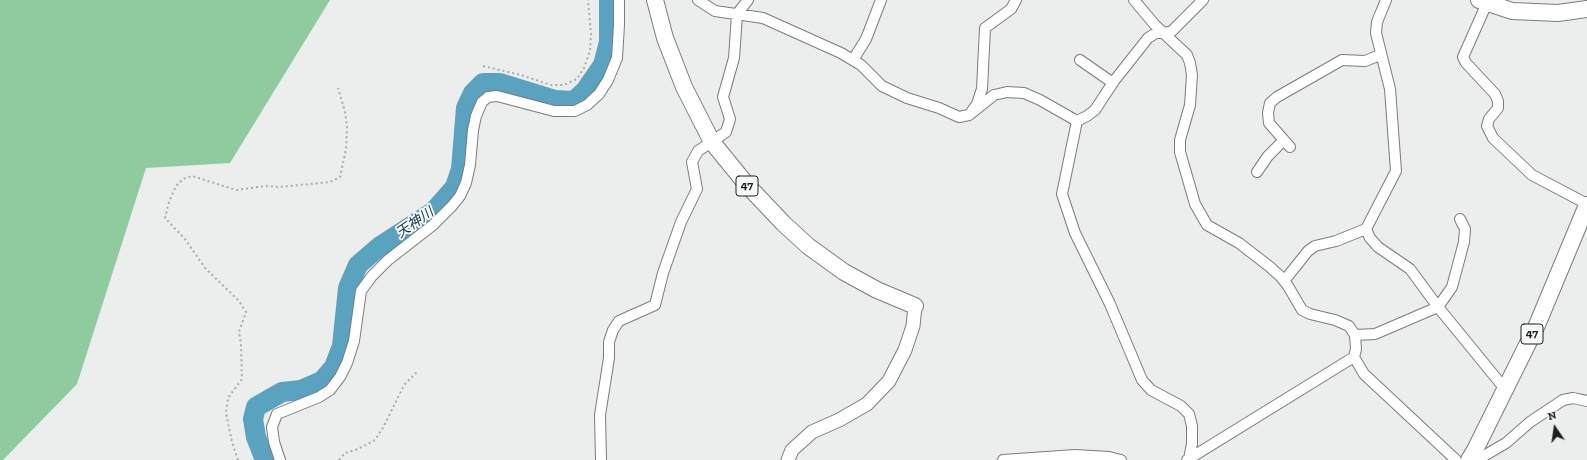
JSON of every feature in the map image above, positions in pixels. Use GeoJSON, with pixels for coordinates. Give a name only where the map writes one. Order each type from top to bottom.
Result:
{"type":"FeatureCollection","features":[{"type":"Feature","properties":{"kind":"main road","name":"47"},"geometry":{"type":"LineString","coordinates":[[655,0],[665,38],[684,87],[712,142],[747,185],[782,223],[808,246],[844,272],[877,290],[915,306]]}},
{"type":"Feature","properties":{"kind":"main road"},"geometry":{"type":"LineString","coordinates":[[1483,1],[1512,11],[1558,13],[1587,9]]}},
{"type":"Feature","properties":{"kind":"main road","name":"47"},"geometry":{"type":"LineString","coordinates":[[1469,460],[1537,325],[1587,204]]}},
{"type":"Feature","properties":{"kind":"street"},"geometry":{"type":"LineString","coordinates":[[280,460],[274,442],[272,427],[276,414],[319,397],[330,390],[340,377],[347,363],[354,340],[361,291],[372,276],[388,260],[433,225],[460,196],[466,183],[470,165],[473,130],[476,116],[482,102],[488,97],[497,96],[554,111],[575,111],[587,105],[599,94],[608,80],[616,58],[620,25],[619,0]]}},
{"type":"Feature","properties":{"kind":"street"},"geometry":{"type":"LineString","coordinates":[[698,0],[715,11],[763,18],[841,53],[861,65],[882,86],[906,98],[939,108],[959,117],[969,115],[994,95],[1007,92],[1024,93],[1040,100],[1077,121]]}},
{"type":"Feature","properties":{"kind":"street"},"geometry":{"type":"LineString","coordinates":[[601,460],[600,415],[609,358],[609,342],[613,330],[620,320],[655,305],[663,272],[681,222],[697,189],[692,162],[698,151],[726,132],[730,120],[723,97],[734,58],[737,14],[748,0]]}},
{"type":"Feature","properties":{"kind":"street"},"geometry":{"type":"LineString","coordinates":[[853,60],[866,39],[881,0]]}},
{"type":"Feature","properties":{"kind":"street"},"geometry":{"type":"LineString","coordinates":[[969,115],[977,104],[982,88],[985,28],[1011,9],[1016,0]]}},
{"type":"Feature","properties":{"kind":"street"},"geometry":{"type":"LineString","coordinates":[[1134,0],[1155,25],[1187,55],[1190,63],[1192,75],[1190,105],[1180,140],[1180,152],[1195,204],[1207,225],[1239,244],[1270,267],[1284,281],[1302,310],[1310,314],[1335,320],[1349,326],[1355,335],[1356,349],[1354,357],[1188,460]]}},
{"type":"Feature","properties":{"kind":"street"},"geometry":{"type":"LineString","coordinates":[[1077,121],[1088,116],[1095,110],[1113,83],[1148,38],[1156,34],[1172,31],[1203,0]]}},
{"type":"Feature","properties":{"kind":"street"},"geometry":{"type":"LineString","coordinates":[[1284,281],[1308,251],[1315,246],[1336,241],[1366,229],[1396,171],[1390,89],[1380,55],[1376,33],[1377,22],[1386,0]]}},
{"type":"Feature","properties":{"kind":"street"},"geometry":{"type":"LineString","coordinates":[[1483,1],[1463,56],[1466,63],[1495,94],[1498,101],[1498,108],[1489,118],[1487,126],[1493,138],[1532,175],[1587,204]]}},
{"type":"Feature","properties":{"kind":"street"},"geometry":{"type":"LineString","coordinates":[[1257,172],[1268,156],[1287,143],[1269,123],[1268,113],[1270,103],[1277,97],[1342,60],[1365,61],[1380,55]]}},
{"type":"Feature","properties":{"kind":"street"},"geometry":{"type":"LineString","coordinates":[[1080,60],[1113,83]]}},
{"type":"Feature","properties":{"kind":"street"},"geometry":{"type":"LineString","coordinates":[[1077,121],[1062,194],[1064,205],[1110,304],[1142,380],[1151,390],[1181,406],[1189,414],[1192,426],[1192,444],[1188,460]]}},
{"type":"Feature","properties":{"kind":"street"},"geometry":{"type":"LineString","coordinates":[[1355,335],[1375,334],[1438,307],[1452,287],[1464,242],[1465,228],[1460,219]]}},
{"type":"Feature","properties":{"kind":"street"},"geometry":{"type":"LineString","coordinates":[[1366,229],[1370,238],[1378,247],[1410,269],[1438,307],[1505,389]]}},
{"type":"Feature","properties":{"kind":"street"},"geometry":{"type":"LineString","coordinates":[[788,460],[792,450],[812,432],[839,420],[867,404],[889,380],[905,350],[913,326],[915,306]]}},
{"type":"Feature","properties":{"kind":"street"},"geometry":{"type":"LineString","coordinates":[[1354,357],[1364,374],[1456,460]]}},
{"type":"Feature","properties":{"kind":"street"},"geometry":{"type":"LineString","coordinates":[[1477,460],[1506,443],[1530,422],[1563,400],[1573,398],[1586,401]]}},
{"type":"Feature","properties":{"kind":"street"},"geometry":{"type":"LineString","coordinates":[[1010,459],[1075,455],[1109,457],[1121,460]]}},
{"type":"Feature","properties":{"kind":"path"},"geometry":{"type":"LineString","coordinates":[[483,66],[521,75],[551,85],[564,85],[577,79],[584,68],[590,51],[591,34],[588,0]]}},
{"type":"Feature","properties":{"kind":"path"},"geometry":{"type":"LineString","coordinates":[[238,460],[232,442],[226,413],[228,398],[242,379],[239,332],[246,312],[239,301],[205,268],[185,238],[165,218],[169,202],[176,186],[183,179],[192,176],[236,190],[266,186],[278,187],[330,182],[340,177],[346,149],[348,126],[338,88]]}},
{"type":"Feature","properties":{"kind":"path"},"geometry":{"type":"LineString","coordinates":[[339,460],[345,453],[358,449],[375,440],[384,426],[404,385],[417,372]]}},
{"type":"Feature","properties":{"kind":"green space"},"geometry":{"type":"Polygon","coordinates":[[[0,0],[330,0],[230,163],[146,168],[77,384],[3,460],[0,460],[0,0]]]}},
{"type":"Feature","properties":{"kind":"waterway","name":"天神川"},"geometry":{"type":"LineString","coordinates":[[265,460],[256,437],[253,419],[256,407],[282,392],[301,390],[322,381],[334,367],[342,346],[348,288],[358,265],[379,247],[433,212],[455,187],[461,169],[466,108],[473,93],[483,83],[500,83],[555,100],[574,101],[585,91],[603,65],[609,42],[609,0]]}}]}
